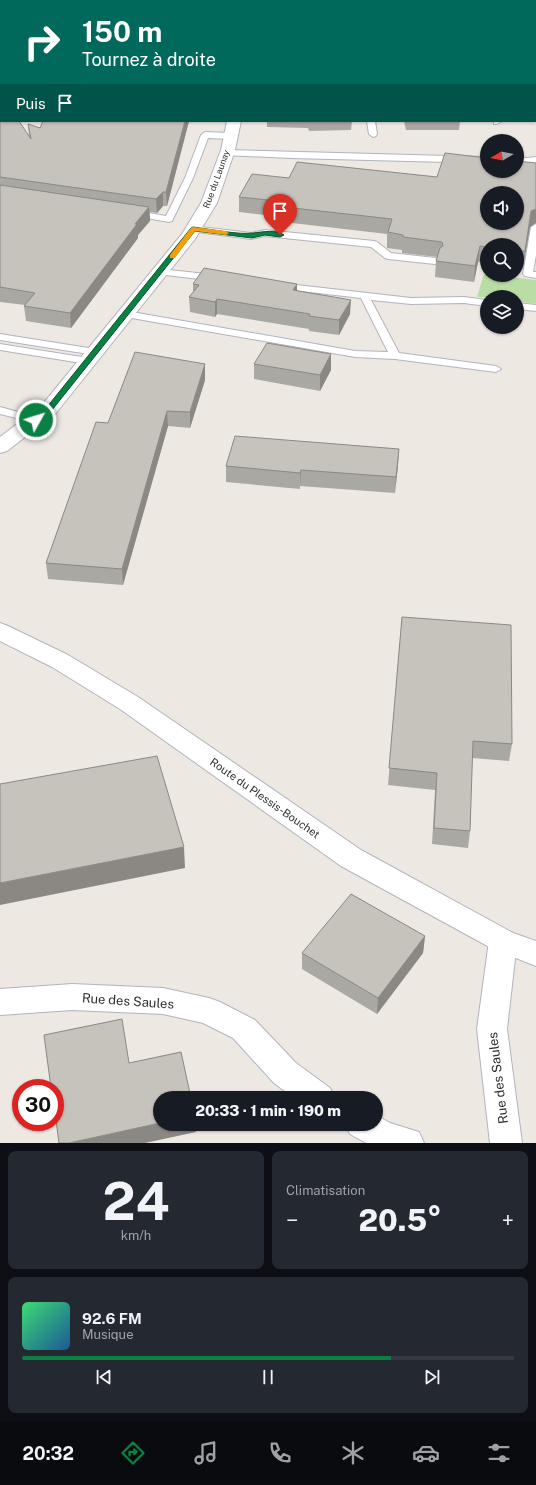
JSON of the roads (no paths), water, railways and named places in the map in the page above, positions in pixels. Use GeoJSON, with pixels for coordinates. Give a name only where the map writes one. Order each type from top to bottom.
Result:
{"type":"FeatureCollection","features":[{"type":"Feature","properties":{"kind":"street","name":"Rue du Launay"},"geometry":{"type":"LineString","coordinates":[[0,447],[50,409],[193,229],[209,203],[226,153],[232,129]]}},
{"type":"Feature","properties":{"kind":"street","name":"Route du Plessis-Bouchet"},"geometry":{"type":"LineString","coordinates":[[0,631],[60,661],[129,703],[351,858],[503,941],[536,954]]}},
{"type":"Feature","properties":{"kind":"street","name":"Rue des Saules"},"geometry":{"type":"LineString","coordinates":[[503,941],[492,1029],[506,1143]]}},
{"type":"Feature","properties":{"kind":"street","name":"Rue des Saules"},"geometry":{"type":"LineString","coordinates":[[0,1002],[72,997],[163,1001],[209,1011],[244,1029],[285,1073],[309,1091]]}},
{"type":"Feature","properties":{"kind":"street"},"geometry":{"type":"LineString","coordinates":[[374,1131],[384,1136],[408,1143]]}},
{"type":"Feature","properties":{"kind":"lane"},"geometry":{"type":"LineString","coordinates":[[370,122],[373,134]]}},
{"type":"Feature","properties":{"kind":"lane"},"geometry":{"type":"LineString","coordinates":[[123,212],[169,219],[189,178],[205,135],[232,129]]}},
{"type":"Feature","properties":{"kind":"lane"},"geometry":{"type":"LineString","coordinates":[[226,153],[283,156],[480,160]]}},
{"type":"Feature","properties":{"kind":"lane"},"geometry":{"type":"LineString","coordinates":[[524,161],[536,160]]}},
{"type":"Feature","properties":{"kind":"lane"},"geometry":{"type":"LineString","coordinates":[[536,227],[528,274],[536,274]]}},
{"type":"Feature","properties":{"kind":"lane"},"geometry":{"type":"LineString","coordinates":[[193,229],[252,236],[265,233],[374,244],[388,256],[435,261]]}},
{"type":"Feature","properties":{"kind":"lane"},"geometry":{"type":"LineString","coordinates":[[160,272],[228,280]]}},
{"type":"Feature","properties":{"kind":"lane"},"geometry":{"type":"LineString","coordinates":[[266,284],[411,301],[464,300],[480,302]]}},
{"type":"Feature","properties":{"kind":"lane"},"geometry":{"type":"LineString","coordinates":[[364,295],[395,356]]}},
{"type":"Feature","properties":{"kind":"lane"},"geometry":{"type":"LineString","coordinates":[[524,307],[536,308]]}},
{"type":"Feature","properties":{"kind":"lane"},"geometry":{"type":"LineString","coordinates":[[126,314],[355,354],[395,356],[496,369]]}},
{"type":"Feature","properties":{"kind":"lane"},"geometry":{"type":"LineString","coordinates":[[0,337],[92,357]]}},
{"type":"Feature","properties":{"kind":"lane"},"geometry":{"type":"LineString","coordinates":[[0,347],[92,357]]}},
{"type":"Feature","properties":{"kind":"lane"},"geometry":{"type":"LineString","coordinates":[[0,410],[36,420]]}}]}
